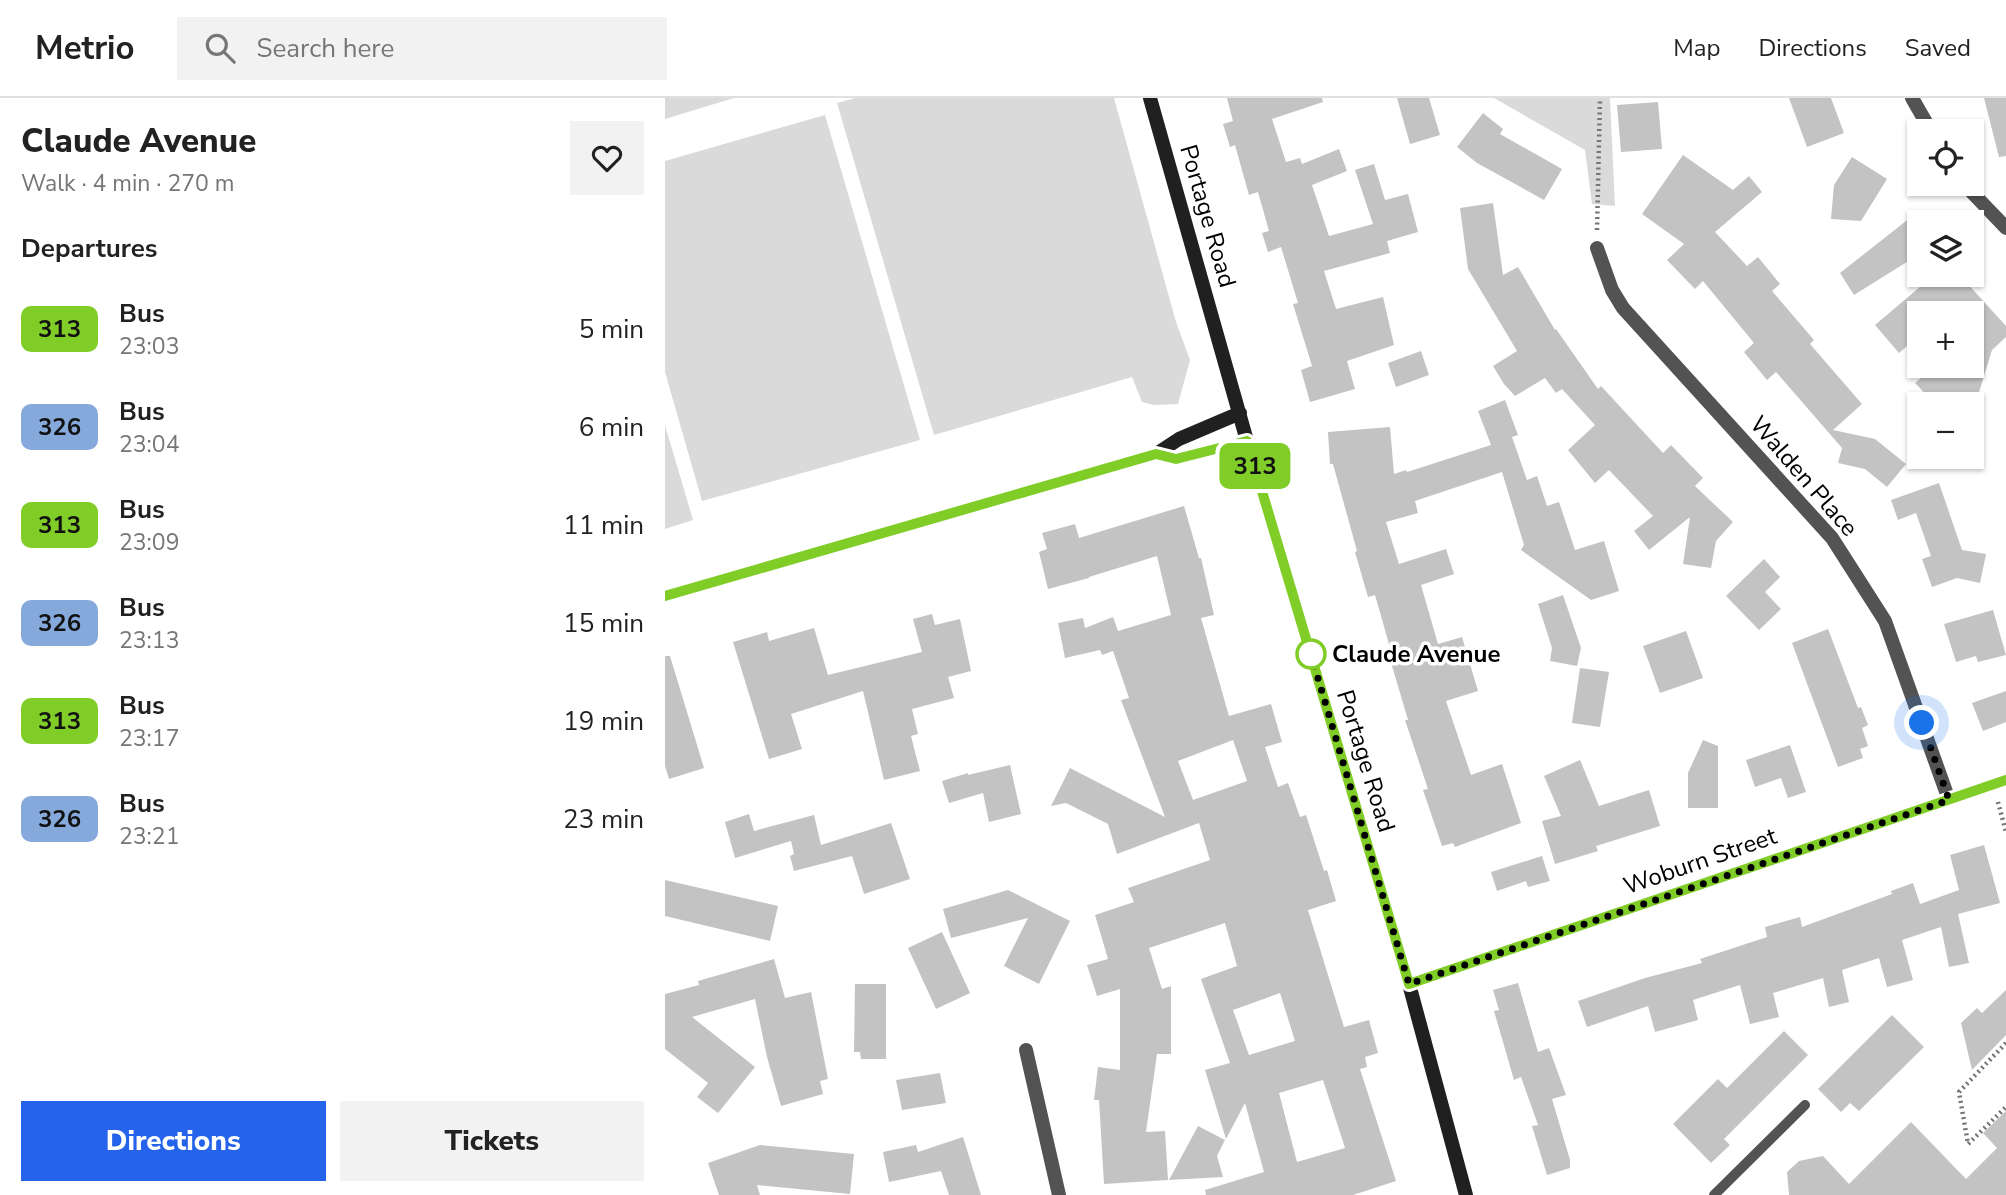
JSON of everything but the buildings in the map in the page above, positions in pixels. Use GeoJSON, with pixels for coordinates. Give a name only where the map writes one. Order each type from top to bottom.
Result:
{"type":"FeatureCollection","features":[{"type":"Feature","properties":{"kind":"main road","name":"Portage Road"},"geometry":{"type":"LineString","coordinates":[[1150,98],[1247,441],[1409,984],[1466,1195]]}},
{"type":"Feature","properties":{"kind":"main road"},"geometry":{"type":"LineString","coordinates":[[665,596],[1156,454],[1179,439],[1240,413]]}},
{"type":"Feature","properties":{"kind":"main road"},"geometry":{"type":"LineString","coordinates":[[1156,454],[1176,459],[1247,441]]}},
{"type":"Feature","properties":{"kind":"main road","name":"Woburn Street"},"geometry":{"type":"LineString","coordinates":[[1409,984],[1999,782]]}},
{"type":"Feature","properties":{"kind":"street"},"geometry":{"type":"LineString","coordinates":[[1912,98],[1924,119]]}},
{"type":"Feature","properties":{"kind":"street"},"geometry":{"type":"LineString","coordinates":[[1975,196],[2006,228]]}},
{"type":"Feature","properties":{"kind":"street","name":"Walden Place"},"geometry":{"type":"LineString","coordinates":[[1597,248],[1612,290],[1623,308],[1832,538],[1885,621],[1949,800]]}},
{"type":"Feature","properties":{"kind":"street"},"geometry":{"type":"LineString","coordinates":[[1026,1050],[1059,1195]]}},
{"type":"Feature","properties":{"kind":"lane"},"geometry":{"type":"LineString","coordinates":[[1714,1195],[1805,1105]]}},
{"type":"Feature","properties":{"kind":"path"},"geometry":{"type":"LineString","coordinates":[[1597,248],[1600,98]]}},
{"type":"Feature","properties":{"kind":"path"},"geometry":{"type":"LineString","coordinates":[[1999,782],[2006,832]]}},
{"type":"Feature","properties":{"kind":"path"},"geometry":{"type":"LineString","coordinates":[[2006,1043],[1959,1092],[1968,1144],[2006,1107]]}},
{"type":"Feature","properties":{"kind":"shaded area"},"geometry":{"type":"Polygon","coordinates":[[[665,98],[734,98],[665,119],[665,98]]]}},
{"type":"Feature","properties":{"kind":"shaded area"},"geometry":{"type":"Polygon","coordinates":[[[855,98],[1114,98],[1176,322],[1190,360],[1178,404],[1154,405],[1142,402],[1132,377],[934,435],[837,103],[855,98]]]}},
{"type":"Feature","properties":{"kind":"shaded area"},"geometry":{"type":"Polygon","coordinates":[[[1494,98],[1610,98],[1615,206],[1592,204],[1585,150],[1494,98]]]}},
{"type":"Feature","properties":{"kind":"shaded area"},"geometry":{"type":"Polygon","coordinates":[[[825,115],[920,440],[702,501],[665,372],[665,161],[825,115]]]}},
{"type":"Feature","properties":{"kind":"shaded area"},"geometry":{"type":"Polygon","coordinates":[[[665,425],[693,520],[665,529],[665,425]]]}},
{"type":"Feature","properties":{"kind":"bus line","name":"313"},"geometry":{"type":"LineString","coordinates":[[665,596],[1156,454],[1176,459],[1247,441],[1409,984],[2006,780]]}},
{"type":"Feature","properties":{"kind":"place","name":"Claude Avenue"},"geometry":{"type":"Point","coordinates":[1311,654]}},
{"type":"Feature","properties":{"kind":"route"},"geometry":{"type":"LineString","coordinates":[[1311,654],[1309,648],[1409,984],[1949,800],[1922,723]]}}]}
